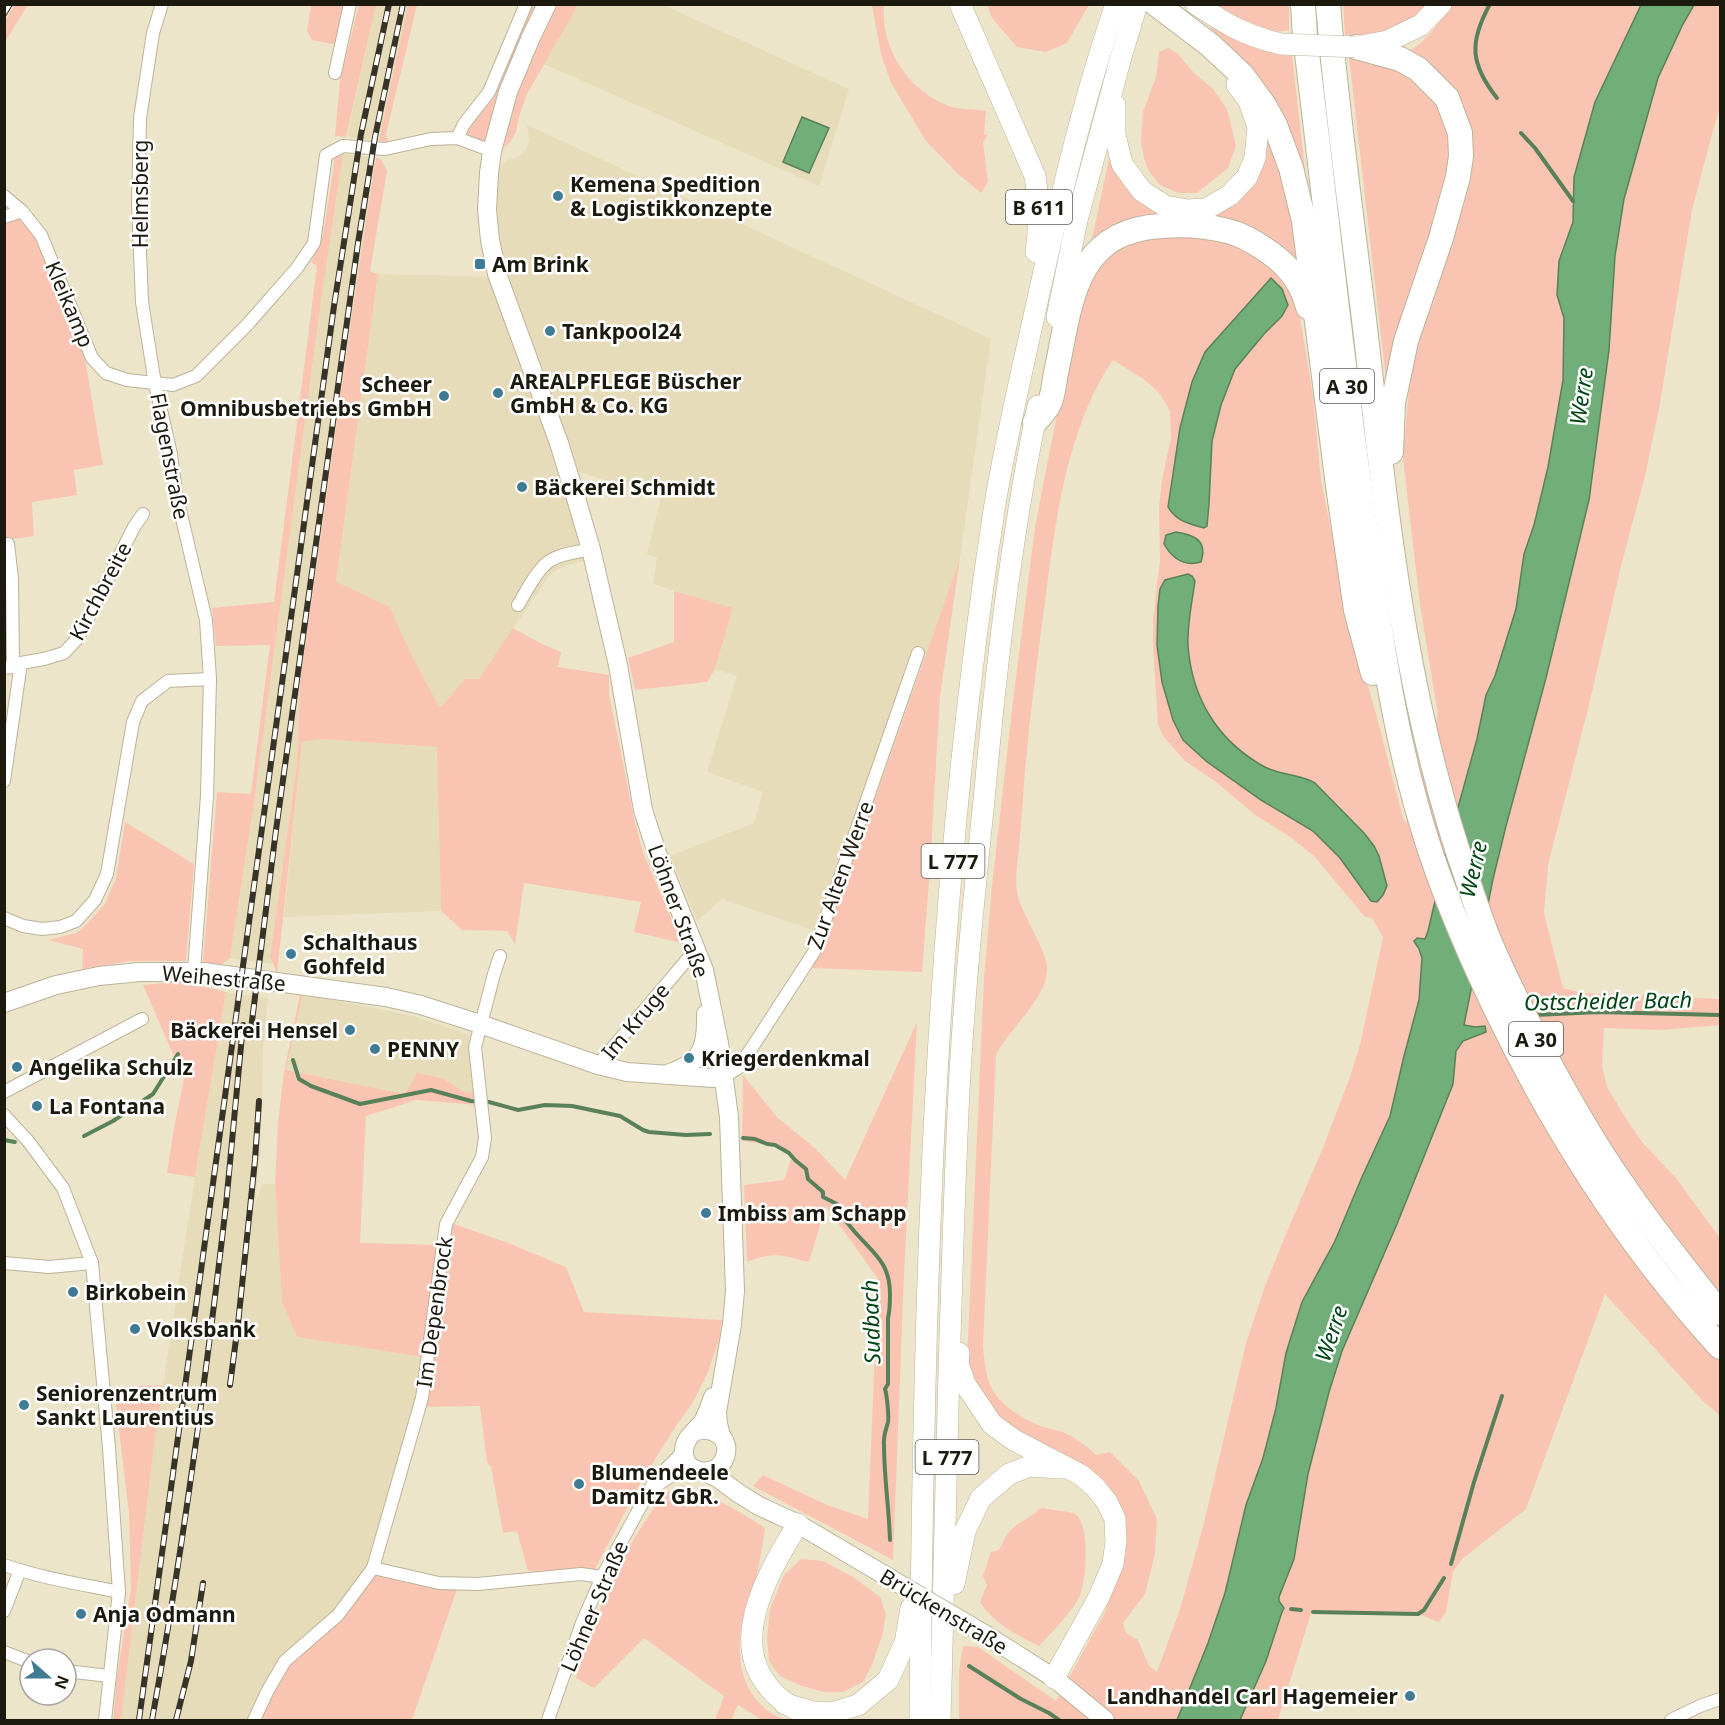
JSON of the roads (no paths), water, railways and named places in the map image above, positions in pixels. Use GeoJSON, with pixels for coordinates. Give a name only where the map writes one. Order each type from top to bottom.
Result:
{"type":"FeatureCollection","features":[{"type":"Feature","properties":{"kind":"highway","name":"B 611"},"geometry":{"type":"LineString","coordinates":[[960,4],[1035,176],[1038,200],[1039,231],[1010,387],[1010,423]]}},
{"type":"Feature","properties":{"kind":"highway","name":"L 777"},"geometry":{"type":"LineString","coordinates":[[920,1720],[922,1498],[929,1223],[944,957],[971,669],[1010,423],[1057,211],[1099,55],[1116,4]]}},
{"type":"Feature","properties":{"kind":"highway","name":"L 777"},"geometry":{"type":"LineString","coordinates":[[940,1720],[952,1274],[960,1089],[969,953],[993,701],[1012,554],[1035,422],[1077,220],[1137,4]]}},
{"type":"Feature","properties":{"kind":"highway"},"geometry":{"type":"LineString","coordinates":[[1156,4],[1226,24],[1244,34],[1281,44],[1356,47],[1388,41],[1421,25],[1441,4]]}},
{"type":"Feature","properties":{"kind":"highway","name":"A 30"},"geometry":{"type":"LineString","coordinates":[[1303,4],[1306,49],[1359,481],[1385,666],[1406,766],[1426,837],[1464,940],[1495,1007],[1520,1057],[1569,1143],[1606,1203],[1634,1242],[1720,1347]]}},
{"type":"Feature","properties":{"kind":"highway","name":"A 30"},"geometry":{"type":"LineString","coordinates":[[1328,4],[1344,168],[1385,506],[1400,609],[1424,729],[1450,829],[1488,939],[1528,1024],[1579,1118],[1620,1183],[1720,1313]]}},
{"type":"Feature","properties":{"kind":"highway"},"geometry":{"type":"LineString","coordinates":[[1121,57],[1114,111],[1115,135],[1122,164],[1142,191],[1165,206],[1186,210],[1206,209],[1230,195],[1246,177],[1255,158],[1258,127],[1249,101],[1228,74],[1191,15]]}},
{"type":"Feature","properties":{"kind":"highway"},"geometry":{"type":"LineString","coordinates":[[1191,15],[1210,45],[1242,75],[1264,105],[1275,125],[1291,168],[1304,221],[1356,610],[1393,756],[1406,766]]}},
{"type":"Feature","properties":{"kind":"highway"},"geometry":{"type":"LineString","coordinates":[[1356,47],[1400,59],[1418,69],[1448,98],[1460,133],[1461,156],[1458,177],[1441,238],[1406,341],[1393,403],[1390,452],[1404,582],[1400,609]]}},
{"type":"Feature","properties":{"kind":"highway"},"geometry":{"type":"LineString","coordinates":[[1035,422],[1049,405],[1071,301],[1077,282],[1088,263],[1101,248],[1123,234],[1156,226],[1212,228],[1232,233],[1242,236],[1280,259],[1294,277],[1307,304],[1320,390],[1327,402]]}},
{"type":"Feature","properties":{"kind":"highway","name":"L 777"},"geometry":{"type":"LineString","coordinates":[[952,1274],[959,1305],[958,1364],[964,1384],[992,1424],[1014,1440],[1082,1475],[1107,1502],[1115,1519],[1116,1541],[1113,1564],[1099,1597],[1054,1678]]}},
{"type":"Feature","properties":{"kind":"highway"},"geometry":{"type":"LineString","coordinates":[[942,1641],[965,1531],[981,1498],[1009,1474],[1030,1466],[1071,1469]]}},
{"type":"Feature","properties":{"kind":"highway"},"geometry":{"type":"LineString","coordinates":[[785,1704],[814,1712],[831,1713],[858,1705],[888,1680],[905,1644],[911,1605],[914,1522],[922,1498]]}},
{"type":"Feature","properties":{"kind":"highway"},"geometry":{"type":"LineString","coordinates":[[798,1524],[770,1571],[755,1615],[751,1641],[755,1663],[772,1692],[785,1704],[821,1720]]}},
{"type":"Feature","properties":{"kind":"main road","name":"Löhner Straße"},"geometry":{"type":"LineString","coordinates":[[548,4],[531,37],[508,92],[492,151],[487,210],[490,240],[497,274],[559,443],[591,549],[618,665],[643,810],[657,854],[704,970],[719,1043],[729,1117],[735,1291],[732,1324],[717,1412],[717,1424],[724,1445]]}},
{"type":"Feature","properties":{"kind":"main road","name":"Weihestraße"},"geometry":{"type":"LineString","coordinates":[[662,1076],[691,1064],[703,1047],[706,1032],[704,970]]}},
{"type":"Feature","properties":{"kind":"main road","name":"Weihestraße"},"geometry":{"type":"LineString","coordinates":[[4,1003],[56,985],[99,976],[140,972],[194,971],[421,1005],[598,1065],[627,1072],[662,1076],[724,1077]]}},
{"type":"Feature","properties":{"kind":"main road","name":"Löhner Straße"},"geometry":{"type":"LineString","coordinates":[[689,1440],[708,1410],[727,1349]]}},
{"type":"Feature","properties":{"kind":"main road"},"geometry":{"type":"LineString","coordinates":[[705,1429],[711,1430],[724,1445],[721,1465],[717,1469],[699,1470],[685,1459],[689,1440],[705,1429]]}},
{"type":"Feature","properties":{"kind":"main road","name":"Brückenstraße"},"geometry":{"type":"LineString","coordinates":[[724,1445],[734,1474],[744,1486],[776,1513]]}},
{"type":"Feature","properties":{"kind":"main road","name":"Brückenstraße"},"geometry":{"type":"LineString","coordinates":[[699,1470],[718,1478],[759,1506],[798,1524],[986,1635],[1054,1678],[1105,1720]]}},
{"type":"Feature","properties":{"kind":"street","name":"Helmsberg"},"geometry":{"type":"LineString","coordinates":[[155,384],[142,302],[138,202],[140,118],[153,33],[162,4]]}},
{"type":"Feature","properties":{"kind":"street"},"geometry":{"type":"LineString","coordinates":[[334,73],[350,4]]}},
{"type":"Feature","properties":{"kind":"street"},"geometry":{"type":"LineString","coordinates":[[457,138],[464,124],[489,92],[526,4]]}},
{"type":"Feature","properties":{"kind":"street","name":"Flagenstraße"},"geometry":{"type":"LineString","coordinates":[[194,971],[207,796],[210,679],[206,620],[176,492],[171,454],[155,384],[173,385],[196,376],[247,325],[297,268],[314,243],[326,155],[333,150],[343,146],[385,149],[431,139],[457,138],[492,151]]}},
{"type":"Feature","properties":{"kind":"street","name":"Kleikamp"},"geometry":{"type":"LineString","coordinates":[[4,195],[22,211],[41,235],[92,358],[106,373],[127,380],[155,384]]}},
{"type":"Feature","properties":{"kind":"street"},"geometry":{"type":"LineString","coordinates":[[4,218],[22,211]]}},
{"type":"Feature","properties":{"kind":"street","name":"Kirchbreite"},"geometry":{"type":"LineString","coordinates":[[13,666],[64,653],[78,638],[134,526],[143,514]]}},
{"type":"Feature","properties":{"kind":"street"},"geometry":{"type":"LineString","coordinates":[[4,781],[13,666],[12,579],[8,544]]}},
{"type":"Feature","properties":{"kind":"street"},"geometry":{"type":"LineString","coordinates":[[518,605],[548,562],[554,558],[591,549]]}},
{"type":"Feature","properties":{"kind":"street","name":"Zur Alten Werre"},"geometry":{"type":"LineString","coordinates":[[724,1077],[738,1068],[752,1049],[814,952],[918,653]]}},
{"type":"Feature","properties":{"kind":"street"},"geometry":{"type":"LineString","coordinates":[[4,918],[23,926],[42,929],[60,927],[76,921],[95,900],[107,874],[133,723],[142,702],[168,681],[210,679]]}},
{"type":"Feature","properties":{"kind":"street","name":"Im Kruge"},"geometry":{"type":"LineString","coordinates":[[598,1065],[696,949]]}},
{"type":"Feature","properties":{"kind":"street"},"geometry":{"type":"LineString","coordinates":[[480,1024],[500,956]]}},
{"type":"Feature","properties":{"kind":"street"},"geometry":{"type":"LineString","coordinates":[[4,1092],[142,1019]]}},
{"type":"Feature","properties":{"kind":"street","name":"Im Depenbrock"},"geometry":{"type":"LineString","coordinates":[[254,1720],[285,1661],[338,1615],[373,1568],[422,1398],[446,1224],[482,1157],[485,1138],[475,1047],[480,1024]]}},
{"type":"Feature","properties":{"kind":"street"},"geometry":{"type":"LineString","coordinates":[[4,1115],[28,1141],[63,1188],[92,1263],[109,1448],[119,1592],[105,1720]]}},
{"type":"Feature","properties":{"kind":"street"},"geometry":{"type":"LineString","coordinates":[[4,1263],[49,1267],[92,1263]]}},
{"type":"Feature","properties":{"kind":"street","name":"Löhner Straße"},"geometry":{"type":"LineString","coordinates":[[548,1720],[582,1623],[602,1577],[655,1480],[678,1456],[689,1440]]}},
{"type":"Feature","properties":{"kind":"street","name":"Löhner Straße"},"geometry":{"type":"LineString","coordinates":[[647,1495],[665,1478],[675,1473],[699,1470]]}},
{"type":"Feature","properties":{"kind":"street"},"geometry":{"type":"LineString","coordinates":[[4,1565],[119,1592]]}},
{"type":"Feature","properties":{"kind":"street"},"geometry":{"type":"LineString","coordinates":[[373,1568],[438,1583],[478,1584],[581,1574],[602,1577]]}},
{"type":"Feature","properties":{"kind":"street"},"geometry":{"type":"LineString","coordinates":[[4,1611],[20,1570]]}},
{"type":"Feature","properties":{"kind":"street"},"geometry":{"type":"LineString","coordinates":[[78,1672],[109,1676]]}},
{"type":"Feature","properties":{"kind":"street"},"geometry":{"type":"LineString","coordinates":[[1671,1720],[1720,1699]]}},
{"type":"Feature","properties":{"kind":"water","name":"Werre"},"geometry":{"type":"Polygon","coordinates":[[[1641,5],[1694,5],[1658,78],[1624,199],[1615,256],[1609,350],[1589,500],[1546,678],[1493,879],[1464,1025],[1485,1026],[1486,1032],[1463,1041],[1456,1051],[1453,1084],[1397,1224],[1342,1351],[1308,1474],[1294,1559],[1279,1597],[1284,1608],[1266,1661],[1240,1720],[1177,1720],[1225,1593],[1246,1505],[1263,1458],[1276,1408],[1286,1353],[1302,1302],[1335,1241],[1390,1116],[1419,1000],[1422,958],[1414,941],[1417,938],[1425,939],[1428,931],[1486,695],[1495,676],[1516,609],[1524,554],[1534,525],[1548,467],[1563,380],[1564,318],[1557,295],[1559,261],[1573,222],[1574,177],[1595,102],[1641,5]]]}},
{"type":"Feature","properties":{"kind":"water"},"geometry":{"type":"Polygon","coordinates":[[[802,117],[829,128],[809,173],[783,162],[802,117]]]}},
{"type":"Feature","properties":{"kind":"water"},"geometry":{"type":"Polygon","coordinates":[[[1271,278],[1282,289],[1288,305],[1282,316],[1235,369],[1221,405],[1212,441],[1207,526],[1204,528],[1193,525],[1179,519],[1168,507],[1180,428],[1192,382],[1205,352],[1271,278]]]}},
{"type":"Feature","properties":{"kind":"water"},"geometry":{"type":"Polygon","coordinates":[[[1176,532],[1198,540],[1203,548],[1201,562],[1184,562],[1171,553],[1164,544],[1166,535],[1176,532]]]}},
{"type":"Feature","properties":{"kind":"water"},"geometry":{"type":"Polygon","coordinates":[[[1188,574],[1195,581],[1188,630],[1190,665],[1201,700],[1210,716],[1232,744],[1247,756],[1275,771],[1315,783],[1364,833],[1379,856],[1387,886],[1377,902],[1371,901],[1340,858],[1313,831],[1261,800],[1206,761],[1183,740],[1173,720],[1162,682],[1157,645],[1158,606],[1160,589],[1165,580],[1188,574]]]}},
{"type":"Feature","properties":{"kind":"waterway"},"geometry":{"type":"LineString","coordinates":[[1490,4],[1478,30],[1476,52],[1477,63],[1482,74],[1497,98]]}},
{"type":"Feature","properties":{"kind":"waterway"},"geometry":{"type":"LineString","coordinates":[[1521,133],[1535,148],[1573,201]]}},
{"type":"Feature","properties":{"kind":"waterway","name":"Ostscheider Bach"},"geometry":{"type":"LineString","coordinates":[[1535,1015],[1599,1012],[1720,1015]]}},
{"type":"Feature","properties":{"kind":"waterway","name":"Sudbach"},"geometry":{"type":"LineString","coordinates":[[84,1136],[113,1121],[153,1094],[178,1054]]}},
{"type":"Feature","properties":{"kind":"waterway","name":"Sudbach"},"geometry":{"type":"LineString","coordinates":[[293,1060],[299,1079],[311,1086],[360,1104],[431,1090],[518,1110],[545,1105],[572,1106],[620,1116],[649,1132],[710,1134]]}},
{"type":"Feature","properties":{"kind":"waterway","name":"Sudbach"},"geometry":{"type":"LineString","coordinates":[[743,1138],[775,1145],[789,1153],[806,1169],[808,1179],[823,1192],[823,1197],[837,1204],[844,1219],[879,1259],[887,1274],[890,1309],[888,1384],[885,1389],[888,1419],[884,1442],[890,1540]]}},
{"type":"Feature","properties":{"kind":"waterway","name":"Sudbach"},"geometry":{"type":"LineString","coordinates":[[4,1140],[15,1142]]}},
{"type":"Feature","properties":{"kind":"waterway"},"geometry":{"type":"LineString","coordinates":[[1451,1564],[1474,1482],[1502,1396]]}},
{"type":"Feature","properties":{"kind":"waterway"},"geometry":{"type":"LineString","coordinates":[[1313,1612],[1418,1614],[1424,1610],[1444,1578]]}},
{"type":"Feature","properties":{"kind":"waterway"},"geometry":{"type":"LineString","coordinates":[[1291,1609],[1301,1610]]}},
{"type":"Feature","properties":{"kind":"waterway","name":"Sudbach"},"geometry":{"type":"LineString","coordinates":[[969,1666],[1059,1720]]}},
{"type":"Feature","properties":{"kind":"railway"},"geometry":{"type":"LineString","coordinates":[[4,14],[10,4]]}},
{"type":"Feature","properties":{"kind":"railway"},"geometry":{"type":"LineString","coordinates":[[139,1720],[334,306],[361,134],[389,4]]}},
{"type":"Feature","properties":{"kind":"railway"},"geometry":{"type":"LineString","coordinates":[[250,1037],[276,830],[358,243],[375,137],[403,4]]}},
{"type":"Feature","properties":{"kind":"railway"},"geometry":{"type":"LineString","coordinates":[[152,1720],[184,1528],[202,1399],[226,1205],[243,1025]]}},
{"type":"Feature","properties":{"kind":"railway"},"geometry":{"type":"LineString","coordinates":[[230,1385],[255,1160],[259,1101]]}},
{"type":"Feature","properties":{"kind":"railway"},"geometry":{"type":"LineString","coordinates":[[176,1720],[191,1661],[203,1583]]}},
{"type":"Feature","properties":{"kind":"place","name":"Kemena Spedition & Logistikkonzepte"},"geometry":{"type":"Point","coordinates":[558,196]}},
{"type":"Feature","properties":{"kind":"place","name":"Am Brink"},"geometry":{"type":"Point","coordinates":[480,264]}},
{"type":"Feature","properties":{"kind":"place","name":"Tankpool24"},"geometry":{"type":"Point","coordinates":[550,331]}},
{"type":"Feature","properties":{"kind":"place","name":"AREALPFLEGE Büscher GmbH & Co. KG"},"geometry":{"type":"Point","coordinates":[498,393]}},
{"type":"Feature","properties":{"kind":"place","name":"Scheer Omnibusbetriebs GmbH"},"geometry":{"type":"Point","coordinates":[444,396]}},
{"type":"Feature","properties":{"kind":"place","name":"Bäckerei Schmidt"},"geometry":{"type":"Point","coordinates":[522,487]}},
{"type":"Feature","properties":{"kind":"place","name":"Schalthaus Gohfeld"},"geometry":{"type":"Point","coordinates":[291,954]}},
{"type":"Feature","properties":{"kind":"place","name":"Bäckerei Hensel"},"geometry":{"type":"Point","coordinates":[350,1030]}},
{"type":"Feature","properties":{"kind":"place","name":"PENNY"},"geometry":{"type":"Point","coordinates":[375,1049]}},
{"type":"Feature","properties":{"kind":"place","name":"Kriegerdenkmal"},"geometry":{"type":"Point","coordinates":[689,1058]}},
{"type":"Feature","properties":{"kind":"place","name":"Angelika Schulz"},"geometry":{"type":"Point","coordinates":[17,1067]}},
{"type":"Feature","properties":{"kind":"place","name":"La Fontana"},"geometry":{"type":"Point","coordinates":[37,1106]}},
{"type":"Feature","properties":{"kind":"place","name":"Imbiss am Schapp"},"geometry":{"type":"Point","coordinates":[706,1213]}},
{"type":"Feature","properties":{"kind":"place","name":"Birkobein"},"geometry":{"type":"Point","coordinates":[73,1292]}},
{"type":"Feature","properties":{"kind":"place","name":"Volksbank"},"geometry":{"type":"Point","coordinates":[135,1329]}},
{"type":"Feature","properties":{"kind":"place","name":"Seniorenzentrum Sankt Laurentius"},"geometry":{"type":"Point","coordinates":[24,1405]}},
{"type":"Feature","properties":{"kind":"place","name":"Blumendeele Damitz GbR."},"geometry":{"type":"Point","coordinates":[579,1484]}},
{"type":"Feature","properties":{"kind":"place","name":"Anja Odmann"},"geometry":{"type":"Point","coordinates":[81,1614]}},
{"type":"Feature","properties":{"kind":"place","name":"Landhandel Carl Hagemeier"},"geometry":{"type":"Point","coordinates":[1410,1696]}}]}
